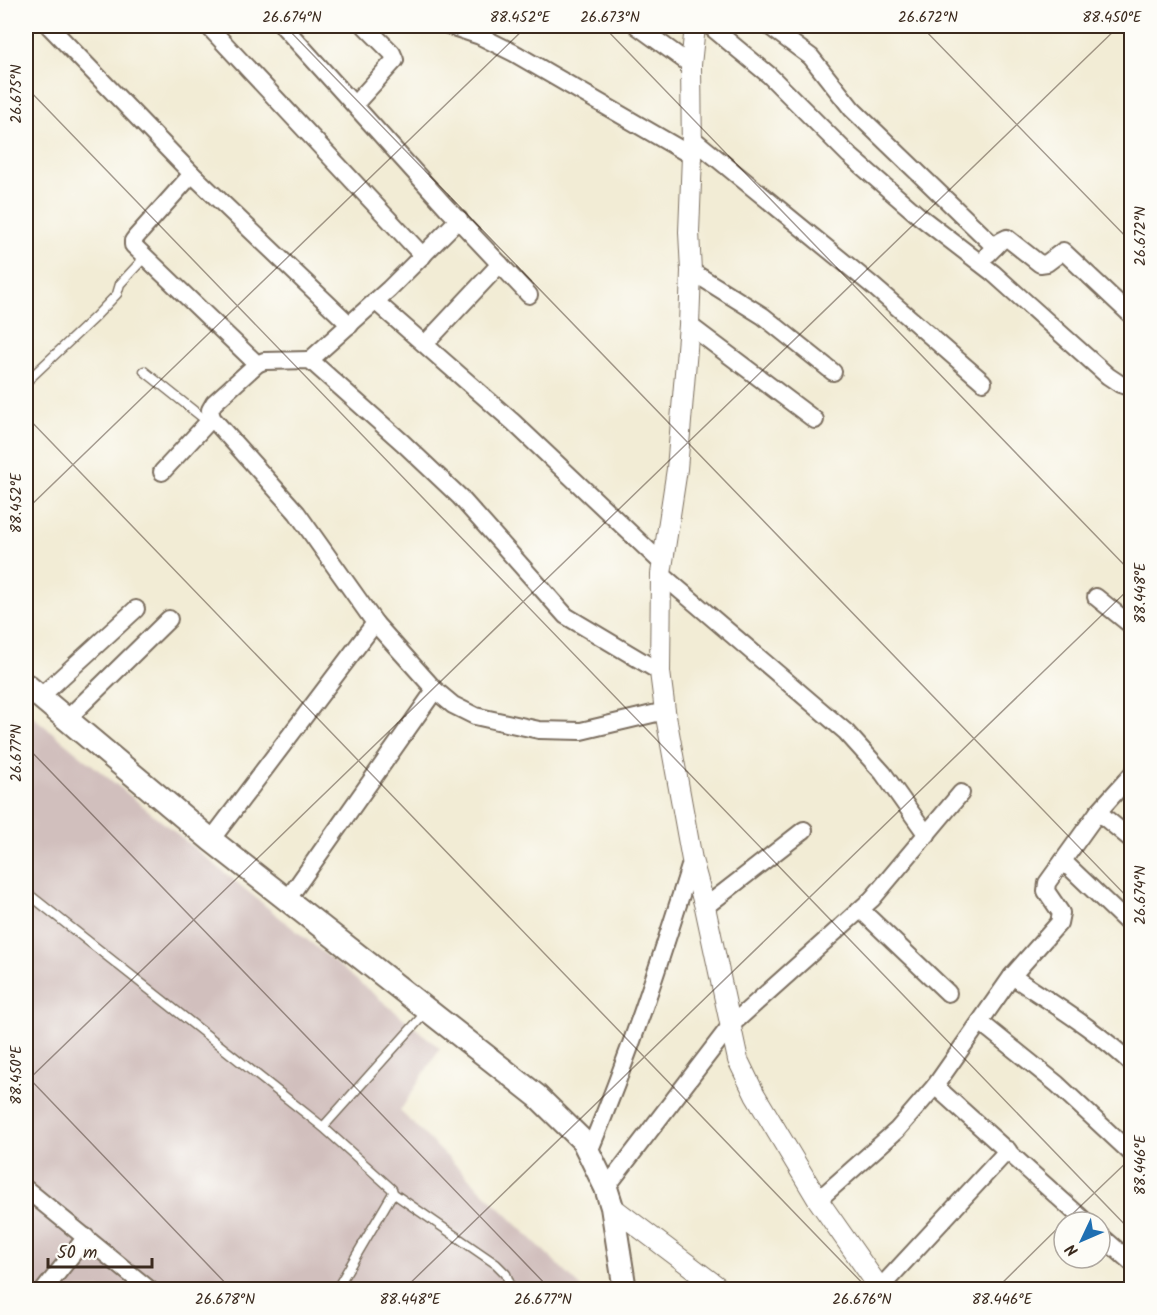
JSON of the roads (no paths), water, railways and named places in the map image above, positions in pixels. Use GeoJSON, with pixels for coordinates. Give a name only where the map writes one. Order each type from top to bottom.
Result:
{"type":"FeatureCollection","features":[{"type":"Feature","properties":{"kind":"main road"},"geometry":{"type":"LineString","coordinates":[[33,691],[211,840],[537,1096],[583,1141],[590,1152],[609,1198],[625,1290]]}},
{"type":"Feature","properties":{"kind":"street"},"geometry":{"type":"LineString","coordinates":[[49,26],[192,174],[350,325]]}},
{"type":"Feature","properties":{"kind":"street"},"geometry":{"type":"LineString","coordinates":[[208,26],[423,256]]}},
{"type":"Feature","properties":{"kind":"street"},"geometry":{"type":"LineString","coordinates":[[283,26],[529,295]]}},
{"type":"Feature","properties":{"kind":"street"},"geometry":{"type":"LineString","coordinates":[[355,104],[395,60],[392,53],[365,26]]}},
{"type":"Feature","properties":{"kind":"street"},"geometry":{"type":"LineString","coordinates":[[450,26],[480,36],[692,147],[873,286],[983,382]]}},
{"type":"Feature","properties":{"kind":"street"},"geometry":{"type":"LineString","coordinates":[[637,26],[691,65]]}},
{"type":"Feature","properties":{"kind":"street"},"geometry":{"type":"LineString","coordinates":[[695,26],[691,65],[689,325],[677,469],[662,569],[660,672],[692,860],[705,907],[738,1059],[755,1095],[818,1200],[881,1289],[1008,1150]]}},
{"type":"Feature","properties":{"kind":"street"},"geometry":{"type":"LineString","coordinates":[[711,26],[769,75],[827,135],[919,216],[993,273],[1108,376],[1131,388]]}},
{"type":"Feature","properties":{"kind":"street"},"geometry":{"type":"LineString","coordinates":[[769,26],[811,57],[860,117],[995,247]]}},
{"type":"Feature","properties":{"kind":"street"},"geometry":{"type":"LineString","coordinates":[[192,174],[133,241],[136,249],[257,364]]}},
{"type":"Feature","properties":{"kind":"street"},"geometry":{"type":"LineString","coordinates":[[162,472],[210,420],[210,410],[214,403],[257,364],[264,361],[310,360],[423,256],[459,219]]}},
{"type":"Feature","properties":{"kind":"street"},"geometry":{"type":"LineString","coordinates":[[979,264],[1007,238],[1040,264],[1047,263],[1063,251],[1131,316]]}},
{"type":"Feature","properties":{"kind":"street"},"geometry":{"type":"LineString","coordinates":[[425,344],[500,264]]}},
{"type":"Feature","properties":{"kind":"street"},"geometry":{"type":"LineString","coordinates":[[691,271],[763,316],[833,372]]}},
{"type":"Feature","properties":{"kind":"street"},"geometry":{"type":"LineString","coordinates":[[375,301],[513,422],[662,569],[846,732],[883,773],[927,835]]}},
{"type":"Feature","properties":{"kind":"street"},"geometry":{"type":"LineString","coordinates":[[689,325],[814,420]]}},
{"type":"Feature","properties":{"kind":"street"},"geometry":{"type":"LineString","coordinates":[[310,360],[403,443],[459,497],[566,616],[660,672]]}},
{"type":"Feature","properties":{"kind":"street"},"geometry":{"type":"LineString","coordinates":[[210,420],[297,513],[375,623],[435,690],[453,705],[475,716],[539,730],[581,731],[665,711]]}},
{"type":"Feature","properties":{"kind":"street"},"geometry":{"type":"LineString","coordinates":[[1096,597],[1131,627]]}},
{"type":"Feature","properties":{"kind":"street"},"geometry":{"type":"LineString","coordinates":[[33,691],[136,609]]}},
{"type":"Feature","properties":{"kind":"street"},"geometry":{"type":"LineString","coordinates":[[67,719],[169,619]]}},
{"type":"Feature","properties":{"kind":"street"},"geometry":{"type":"LineString","coordinates":[[211,840],[375,623]]}},
{"type":"Feature","properties":{"kind":"street"},"geometry":{"type":"LineString","coordinates":[[287,900],[435,690]]}},
{"type":"Feature","properties":{"kind":"street"},"geometry":{"type":"LineString","coordinates":[[818,1200],[897,1130],[935,1086],[1012,976],[1061,919],[1061,913],[1046,891],[1046,887],[1098,812],[1131,774]]}},
{"type":"Feature","properties":{"kind":"street"},"geometry":{"type":"LineString","coordinates":[[722,1290],[609,1198],[730,1026],[861,910],[961,793]]}},
{"type":"Feature","properties":{"kind":"street"},"geometry":{"type":"LineString","coordinates":[[1098,812],[1131,840]]}},
{"type":"Feature","properties":{"kind":"street"},"geometry":{"type":"LineString","coordinates":[[705,907],[804,830]]}},
{"type":"Feature","properties":{"kind":"street"},"geometry":{"type":"LineString","coordinates":[[590,1152],[616,1089],[644,1010],[692,860]]}},
{"type":"Feature","properties":{"kind":"street"},"geometry":{"type":"LineString","coordinates":[[1063,861],[1131,927]]}},
{"type":"Feature","properties":{"kind":"street"},"geometry":{"type":"LineString","coordinates":[[861,910],[948,993]]}},
{"type":"Feature","properties":{"kind":"street"},"geometry":{"type":"LineString","coordinates":[[1012,976],[1106,1040],[1131,1064]]}},
{"type":"Feature","properties":{"kind":"street"},"geometry":{"type":"LineString","coordinates":[[980,1023],[1057,1084],[1131,1154]]}},
{"type":"Feature","properties":{"kind":"street"},"geometry":{"type":"LineString","coordinates":[[935,1086],[1073,1210]]}},
{"type":"Feature","properties":{"kind":"street"},"geometry":{"type":"LineString","coordinates":[[26,1189],[150,1290]]}},
{"type":"Feature","properties":{"kind":"street"},"geometry":{"type":"LineString","coordinates":[[44,1290],[86,1237]]}},
{"type":"Feature","properties":{"kind":"street"},"geometry":{"type":"LineString","coordinates":[[1112,1245],[1131,1263]]}},
{"type":"Feature","properties":{"kind":"lane"},"geometry":{"type":"LineString","coordinates":[[26,382],[117,294],[120,284],[145,257]]}},
{"type":"Feature","properties":{"kind":"lane"},"geometry":{"type":"LineString","coordinates":[[144,371],[210,420]]}},
{"type":"Feature","properties":{"kind":"lane"},"geometry":{"type":"LineString","coordinates":[[26,892],[323,1126],[387,1184],[393,1193],[496,1264],[506,1274],[512,1290]]}},
{"type":"Feature","properties":{"kind":"lane"},"geometry":{"type":"LineString","coordinates":[[323,1126],[428,1011]]}},
{"type":"Feature","properties":{"kind":"lane"},"geometry":{"type":"LineString","coordinates":[[336,1290],[393,1193]]}}]}
